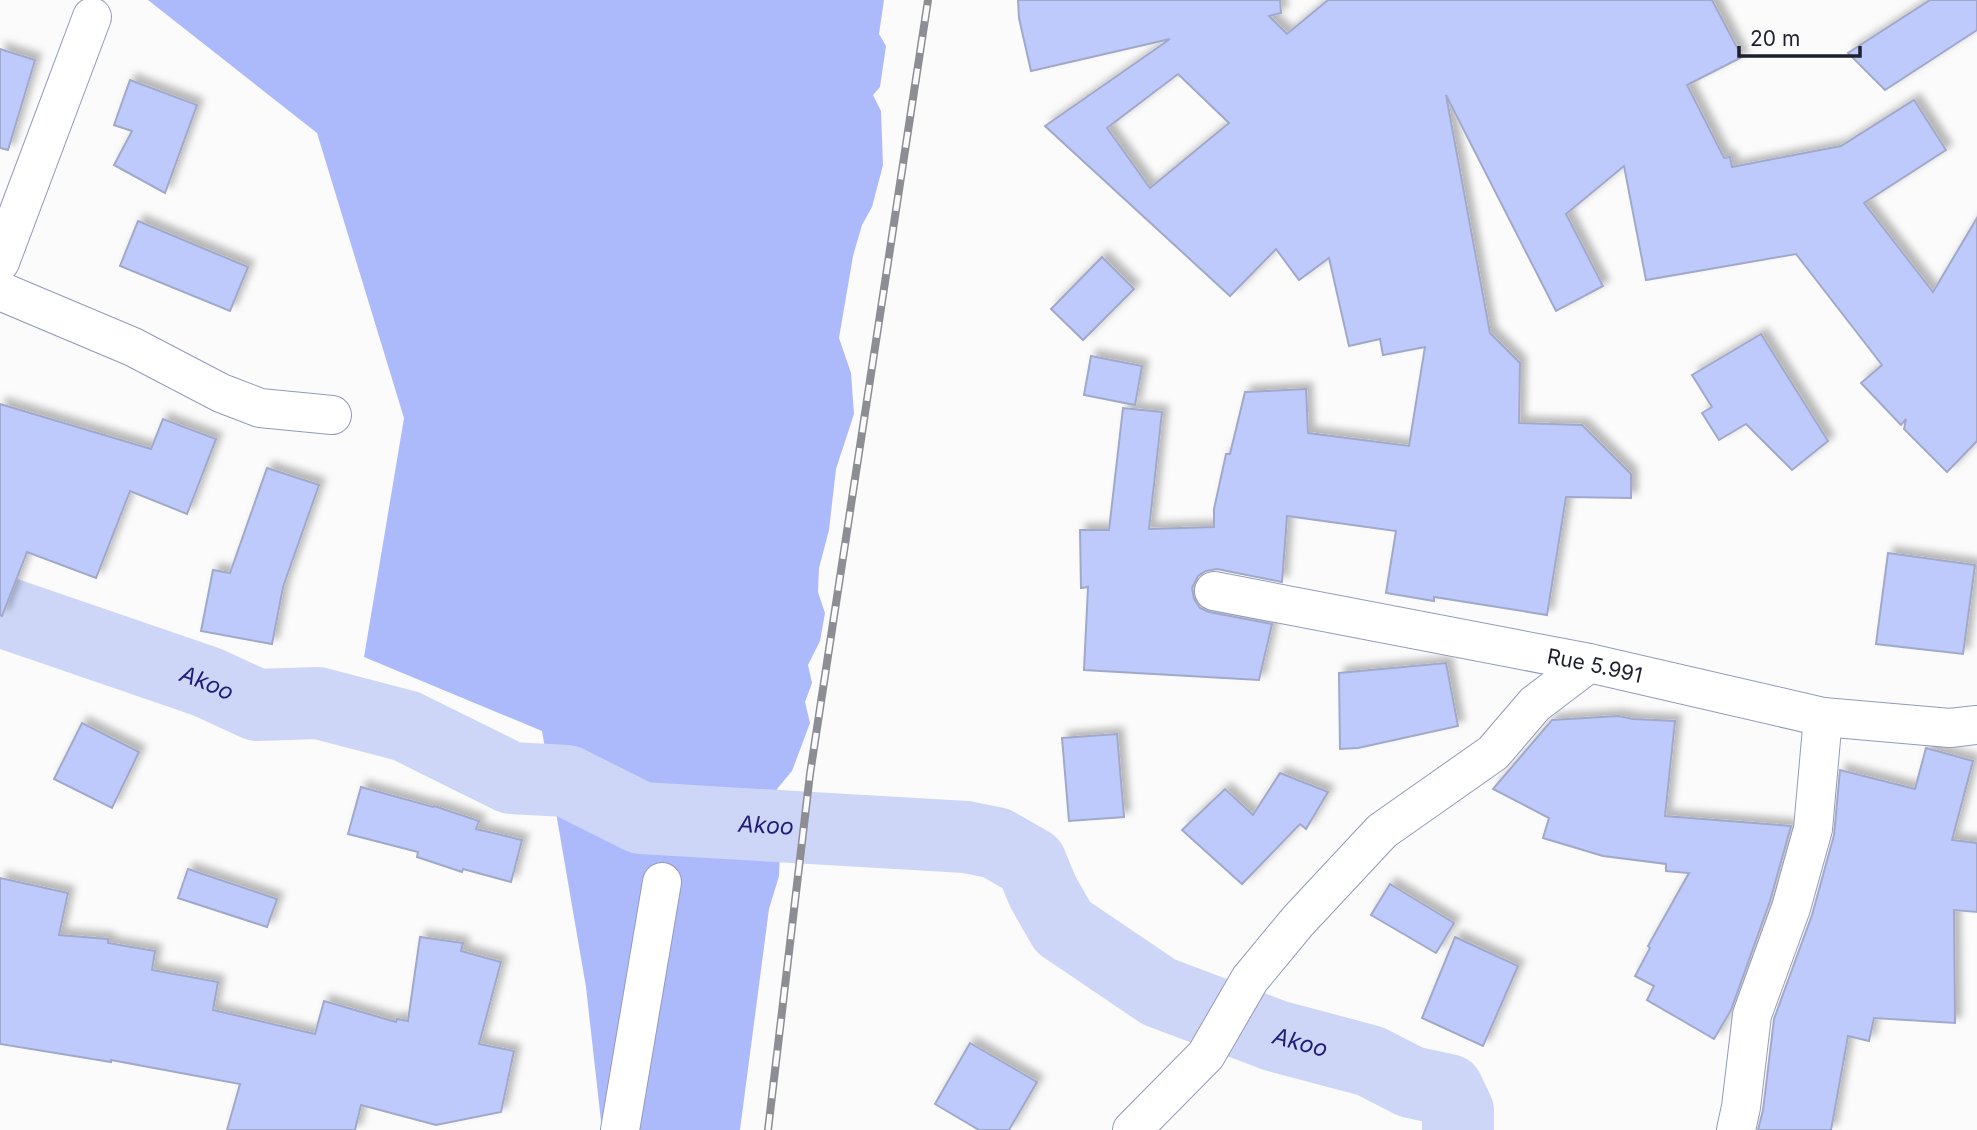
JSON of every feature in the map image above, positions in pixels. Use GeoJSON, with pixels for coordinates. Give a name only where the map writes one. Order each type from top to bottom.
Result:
{"type":"FeatureCollection","features":[{"type":"Feature","properties":{"kind":"street"},"geometry":{"type":"LineString","coordinates":[[0,262],[92,17]]}},
{"type":"Feature","properties":{"kind":"street"},"geometry":{"type":"LineString","coordinates":[[0,291],[134,347],[221,393],[260,408],[332,415]]}},
{"type":"Feature","properties":{"kind":"street","name":"Rue 5.991"},"geometry":{"type":"LineString","coordinates":[[1214,591],[1589,663],[1823,718],[1950,728],[1977,725]]}},
{"type":"Feature","properties":{"kind":"street"},"geometry":{"type":"LineString","coordinates":[[1132,1130],[1206,1055],[1250,979],[1297,922],[1382,831],[1493,753],[1535,704],[1589,663]]}},
{"type":"Feature","properties":{"kind":"street"},"geometry":{"type":"LineString","coordinates":[[1736,1130],[1752,1015],[1791,908],[1813,829],[1823,718]]}},
{"type":"Feature","properties":{"kind":"street"},"geometry":{"type":"LineString","coordinates":[[620,1130],[662,883]]}},
{"type":"Feature","properties":{"kind":"shaded area"},"geometry":{"type":"Polygon","coordinates":[[[148,0],[884,0],[879,34],[886,46],[880,87],[873,95],[881,111],[883,165],[872,207],[862,225],[853,256],[839,338],[851,373],[854,414],[836,469],[829,530],[819,568],[818,592],[825,613],[820,641],[808,665],[812,683],[805,702],[810,723],[792,771],[777,789],[782,806],[779,876],[769,909],[740,1130],[602,1130],[586,987],[542,731],[364,657],[404,418],[317,133],[148,0]]]}},
{"type":"Feature","properties":{"kind":"building"},"geometry":{"type":"Polygon","coordinates":[[[1018,0],[1280,0],[1281,13],[1269,16],[1287,34],[1328,0],[1712,0],[1742,57],[1687,85],[1724,158],[1730,157],[1732,167],[1841,146],[1914,100],[1946,150],[1864,203],[1933,292],[1977,218],[1977,441],[1947,472],[1904,429],[1906,419],[1901,425],[1861,383],[1882,365],[1796,254],[1646,280],[1624,166],[1566,214],[1603,286],[1556,311],[1446,95],[1490,333],[1520,363],[1519,423],[1582,425],[1631,474],[1631,498],[1566,497],[1547,615],[1434,597],[1434,601],[1386,593],[1396,531],[1287,516],[1282,582],[1217,569],[1198,576],[1192,588],[1194,599],[1200,608],[1272,624],[1259,680],[1084,670],[1088,587],[1081,588],[1080,530],[1109,530],[1123,408],[1162,412],[1149,529],[1214,527],[1214,509],[1226,454],[1230,454],[1245,392],[1306,389],[1308,433],[1409,446],[1425,347],[1383,355],[1380,339],[1349,346],[1329,258],[1299,280],[1276,249],[1230,296],[1045,126],[1170,39],[1031,71],[1019,18],[1018,0]],[[1178,74],[1107,128],[1150,188],[1229,123],[1178,74]]]}},
{"type":"Feature","properties":{"kind":"building"},"geometry":{"type":"Polygon","coordinates":[[[1930,0],[1977,0],[1977,30],[1885,90],[1848,53],[1930,0]]]}},
{"type":"Feature","properties":{"kind":"building"},"geometry":{"type":"Polygon","coordinates":[[[0,49],[35,60],[8,150],[0,148],[0,49]]]}},
{"type":"Feature","properties":{"kind":"building"},"geometry":{"type":"Polygon","coordinates":[[[130,80],[197,105],[165,193],[114,165],[132,131],[114,125],[130,80]]]}},
{"type":"Feature","properties":{"kind":"building"},"geometry":{"type":"Polygon","coordinates":[[[138,221],[248,267],[230,311],[120,266],[138,221]]]}},
{"type":"Feature","properties":{"kind":"building"},"geometry":{"type":"Polygon","coordinates":[[[1102,257],[1134,289],[1083,340],[1051,309],[1102,257]]]}},
{"type":"Feature","properties":{"kind":"building"},"geometry":{"type":"Polygon","coordinates":[[[1761,334],[1828,441],[1792,470],[1746,424],[1719,440],[1702,413],[1712,407],[1692,375],[1761,334]]]}},
{"type":"Feature","properties":{"kind":"building"},"geometry":{"type":"Polygon","coordinates":[[[1091,356],[1142,366],[1135,405],[1084,395],[1091,356]]]}},
{"type":"Feature","properties":{"kind":"building"},"geometry":{"type":"Polygon","coordinates":[[[0,404],[151,449],[163,419],[216,439],[187,514],[130,491],[96,578],[27,552],[2,616],[0,404]]]}},
{"type":"Feature","properties":{"kind":"building"},"geometry":{"type":"Polygon","coordinates":[[[267,468],[319,485],[283,587],[272,644],[201,631],[213,570],[230,573],[267,468]]]}},
{"type":"Feature","properties":{"kind":"building"},"geometry":{"type":"Polygon","coordinates":[[[1888,553],[1975,565],[1963,654],[1876,644],[1888,553]]]}},
{"type":"Feature","properties":{"kind":"building"},"geometry":{"type":"Polygon","coordinates":[[[1446,663],[1458,726],[1358,748],[1340,749],[1339,673],[1446,663]]]}},
{"type":"Feature","properties":{"kind":"building"},"geometry":{"type":"Polygon","coordinates":[[[1618,716],[1675,721],[1665,816],[1791,826],[1770,901],[1731,1010],[1714,1039],[1647,1000],[1654,986],[1635,976],[1650,948],[1648,946],[1689,873],[1666,871],[1666,864],[1603,856],[1543,838],[1549,818],[1493,789],[1552,720],[1618,716]]]}},
{"type":"Feature","properties":{"kind":"building"},"geometry":{"type":"Polygon","coordinates":[[[82,723],[139,752],[112,808],[54,779],[82,723]]]}},
{"type":"Feature","properties":{"kind":"building"},"geometry":{"type":"Polygon","coordinates":[[[1117,734],[1124,817],[1069,821],[1062,738],[1117,734]]]}},
{"type":"Feature","properties":{"kind":"building"},"geometry":{"type":"Polygon","coordinates":[[[1926,748],[1973,761],[1952,840],[1977,843],[1977,912],[1954,910],[1955,1023],[1874,1018],[1869,1041],[1848,1036],[1831,1130],[1758,1130],[1774,1019],[1812,915],[1834,835],[1840,770],[1915,789],[1926,748]]]}},
{"type":"Feature","properties":{"kind":"building"},"geometry":{"type":"Polygon","coordinates":[[[1280,773],[1328,792],[1306,829],[1300,824],[1242,884],[1182,830],[1225,789],[1253,815],[1280,773]]]}},
{"type":"Feature","properties":{"kind":"building"},"geometry":{"type":"Polygon","coordinates":[[[361,787],[434,806],[479,821],[476,829],[522,840],[511,882],[463,869],[462,872],[417,857],[418,852],[348,834],[361,787]]]}},
{"type":"Feature","properties":{"kind":"building"},"geometry":{"type":"Polygon","coordinates":[[[188,869],[277,899],[267,927],[178,898],[188,869]]]}},
{"type":"Feature","properties":{"kind":"building"},"geometry":{"type":"Polygon","coordinates":[[[0,878],[68,893],[59,935],[108,939],[108,943],[155,951],[152,970],[218,982],[213,1010],[315,1034],[324,1001],[396,1022],[397,1019],[408,1021],[420,937],[463,943],[461,951],[501,962],[479,1044],[514,1051],[501,1112],[436,1125],[361,1105],[355,1130],[227,1130],[240,1084],[111,1060],[0,1044],[0,878]]]}},
{"type":"Feature","properties":{"kind":"building"},"geometry":{"type":"Polygon","coordinates":[[[1390,884],[1454,923],[1436,953],[1371,915],[1390,884]]]}},
{"type":"Feature","properties":{"kind":"building"},"geometry":{"type":"Polygon","coordinates":[[[1455,937],[1518,966],[1483,1046],[1422,1018],[1455,937]]]}},
{"type":"Feature","properties":{"kind":"building"},"geometry":{"type":"Polygon","coordinates":[[[970,1043],[1037,1082],[1009,1130],[979,1130],[935,1104],[970,1043]]]}},
{"type":"Feature","properties":{"kind":"waterway","name":"Akoo"},"geometry":{"type":"LineString","coordinates":[[0,611],[207,682],[257,705],[318,703],[406,726],[511,778],[567,781],[641,818],[966,837],[996,843],[1031,863],[1043,892],[1063,927],[1159,992],[1276,1036],[1370,1061],[1411,1082],[1448,1090],[1458,1111],[1458,1130]]}},
{"type":"Feature","properties":{"kind":"railway"},"geometry":{"type":"LineString","coordinates":[[768,1130],[810,774],[928,0]]}}]}
